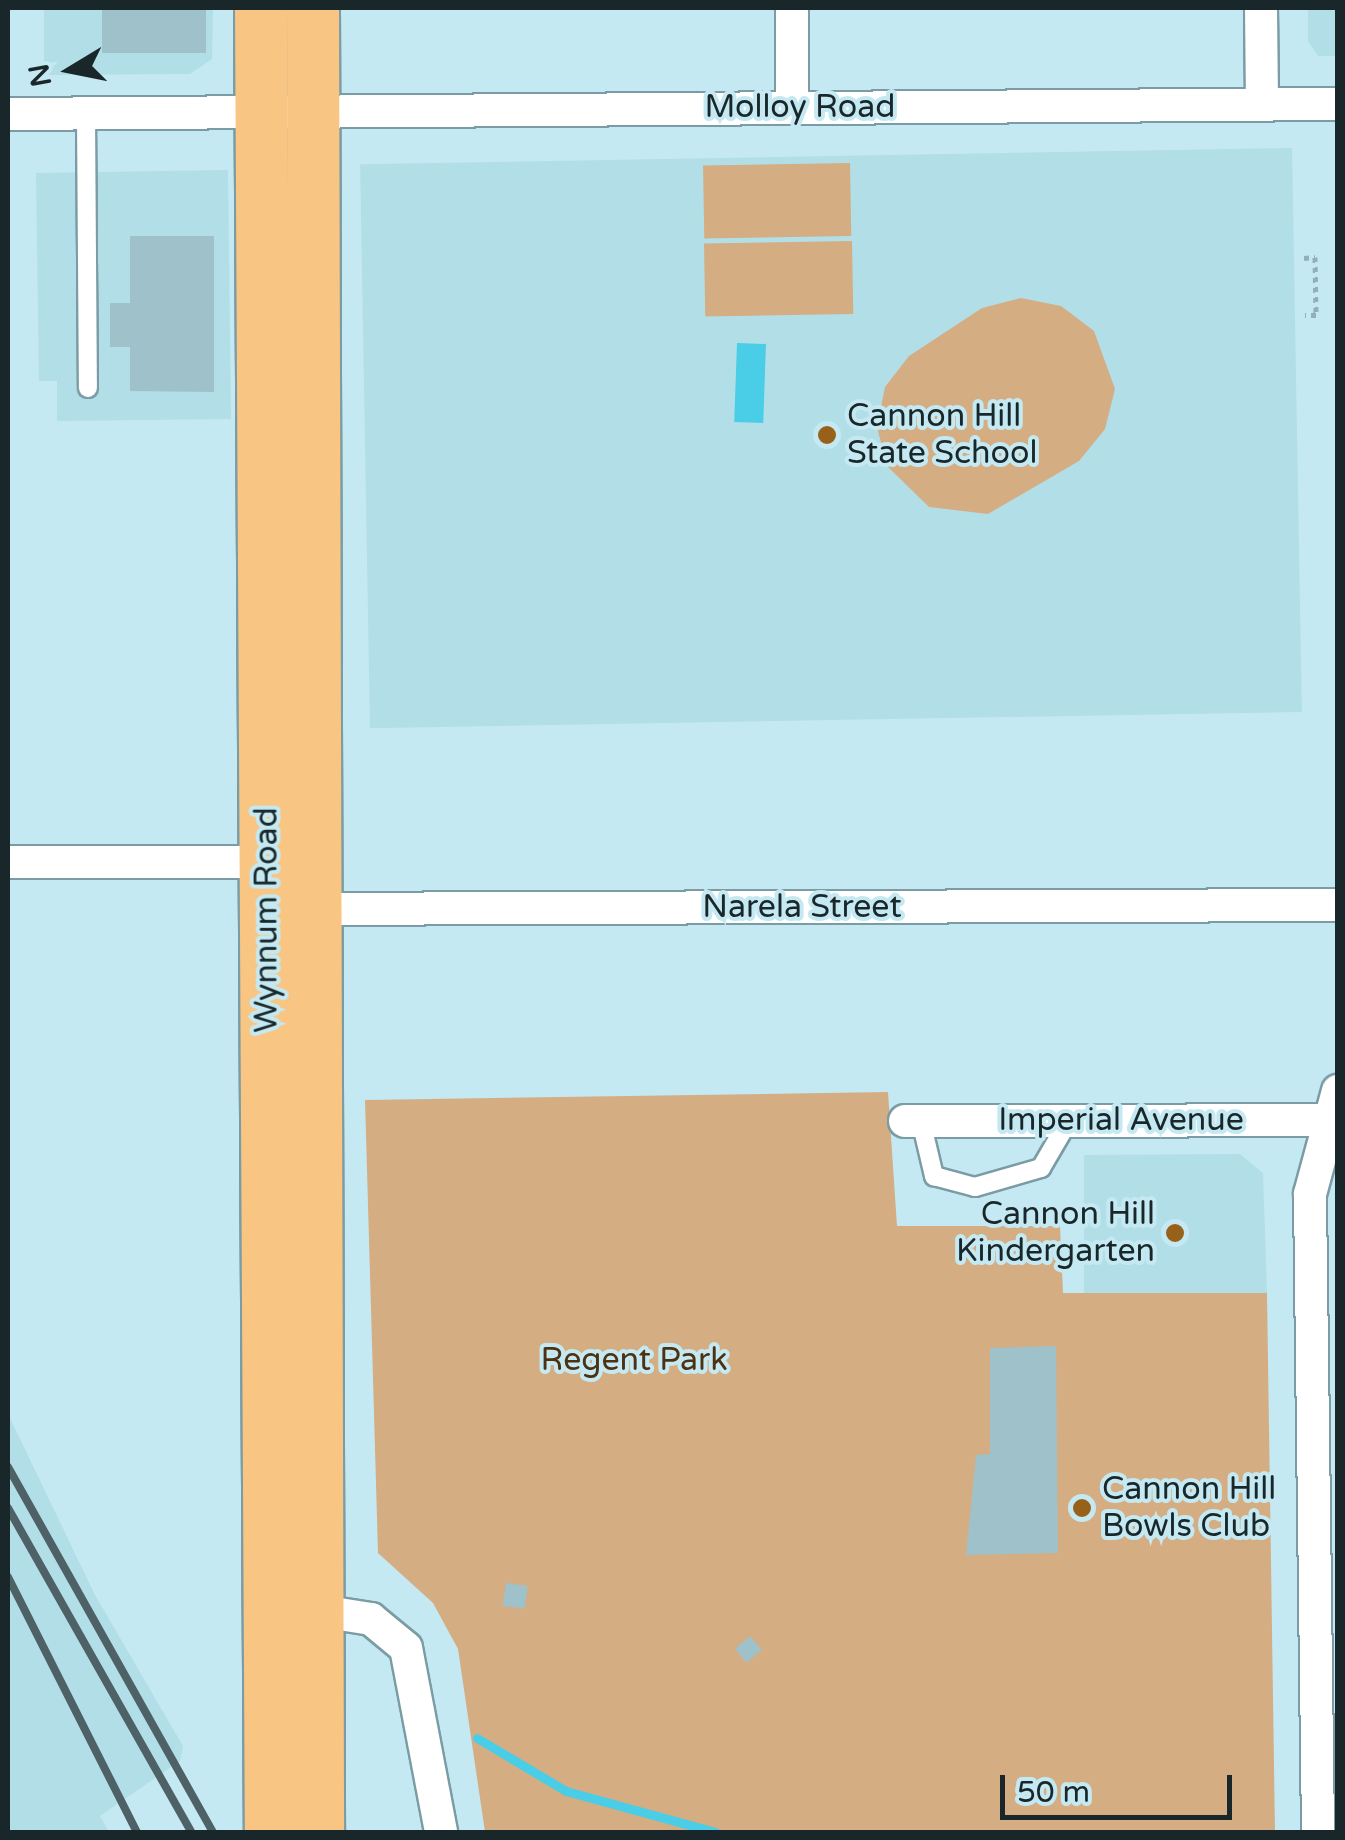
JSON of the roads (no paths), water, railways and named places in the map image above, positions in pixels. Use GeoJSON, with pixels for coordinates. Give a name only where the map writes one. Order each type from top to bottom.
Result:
{"type":"FeatureCollection","features":[{"type":"Feature","properties":{"kind":"main road","name":"Wynnum Road"},"geometry":{"type":"LineString","coordinates":[[261,8],[292,885]]}},
{"type":"Feature","properties":{"kind":"main road","name":"Wynnum Road"},"geometry":{"type":"LineString","coordinates":[[313,8],[314,109],[292,885],[295,1607],[318,1832]]}},
{"type":"Feature","properties":{"kind":"main road","name":"Wynnum Road"},"geometry":{"type":"LineString","coordinates":[[271,1832],[295,1607]]}},
{"type":"Feature","properties":{"kind":"street"},"geometry":{"type":"LineString","coordinates":[[792,8],[792,108]]}},
{"type":"Feature","properties":{"kind":"street"},"geometry":{"type":"LineString","coordinates":[[1262,8],[1262,104]]}},
{"type":"Feature","properties":{"kind":"street","name":"Molloy Road"},"geometry":{"type":"LineString","coordinates":[[8,114],[1338,104]]}},
{"type":"Feature","properties":{"kind":"street","name":"Narela Street"},"geometry":{"type":"LineString","coordinates":[[8,862],[292,885],[1338,905]]}},
{"type":"Feature","properties":{"kind":"street"},"geometry":{"type":"LineString","coordinates":[[1318,1832],[1310,1194],[1335,1110]]}},
{"type":"Feature","properties":{"kind":"street","name":"Imperial Avenue"},"geometry":{"type":"LineString","coordinates":[[913,1121],[1069,1120],[1335,1110]]}},
{"type":"Feature","properties":{"kind":"street"},"geometry":{"type":"LineString","coordinates":[[295,1607],[382,1624],[406,1648],[441,1832]]}},
{"type":"Feature","properties":{"kind":"lane"},"geometry":{"type":"LineString","coordinates":[[86,114],[88,388]]}},
{"type":"Feature","properties":{"kind":"lane"},"geometry":{"type":"LineString","coordinates":[[913,1121],[934,1176],[975,1187],[1041,1168],[1069,1120]]}},
{"type":"Feature","properties":{"kind":"water"},"geometry":{"type":"Polygon","coordinates":[[[737,343],[766,344],[763,423],[734,422],[737,343]]]}},
{"type":"Feature","properties":{"kind":"waterway"},"geometry":{"type":"LineString","coordinates":[[477,1738],[566,1791],[715,1832]]}},
{"type":"Feature","properties":{"kind":"railway"},"geometry":{"type":"LineString","coordinates":[[8,1467],[213,1832]]}},
{"type":"Feature","properties":{"kind":"railway"},"geometry":{"type":"LineString","coordinates":[[8,1508],[191,1832]]}},
{"type":"Feature","properties":{"kind":"railway"},"geometry":{"type":"LineString","coordinates":[[8,1577],[137,1832]]}},
{"type":"Feature","properties":{"kind":"place","name":"Cannon Hill State School"},"geometry":{"type":"Point","coordinates":[827,435]}},
{"type":"Feature","properties":{"kind":"place","name":"Cannon Hill Kindergarten"},"geometry":{"type":"Point","coordinates":[1175,1233]}},
{"type":"Feature","properties":{"kind":"place","name":"Cannon Hill Bowls Club"},"geometry":{"type":"Point","coordinates":[1082,1508]}},
{"type":"Feature","properties":{"kind":"park label","name":"Regent Park"},"geometry":{"type":"Point","coordinates":[634,1360]}}]}
